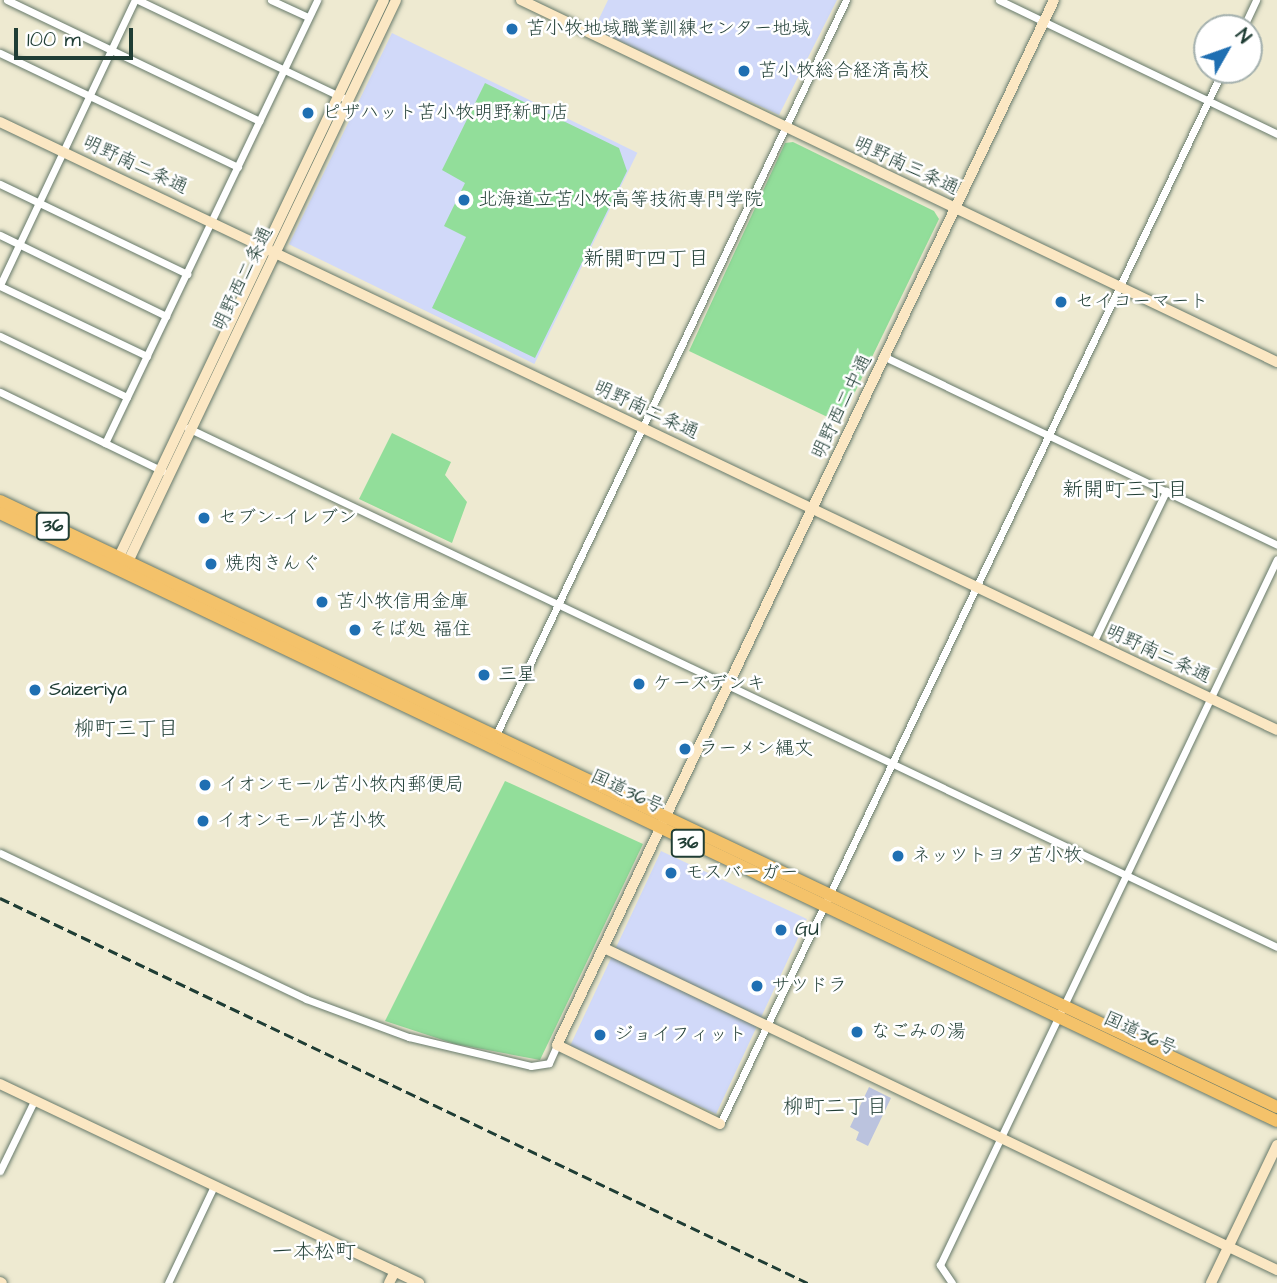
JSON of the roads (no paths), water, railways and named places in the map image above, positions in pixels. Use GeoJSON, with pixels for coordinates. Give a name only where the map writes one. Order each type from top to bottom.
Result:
{"type":"FeatureCollection","features":[{"type":"Feature","properties":{"kind":"highway","name":"国道36号"},"geometry":{"type":"LineString","coordinates":[[0,501],[489,747],[664,823],[1061,1012],[1277,1121]]}},
{"type":"Feature","properties":{"kind":"highway","name":"国道36号"},"geometry":{"type":"LineString","coordinates":[[0,513],[121,564],[497,734],[664,823]]}},
{"type":"Feature","properties":{"kind":"highway","name":"国道36号"},"geometry":{"type":"LineString","coordinates":[[1061,1012],[1277,1107]]}},
{"type":"Feature","properties":{"kind":"street"},"geometry":{"type":"LineString","coordinates":[[7,0],[260,121]]}},
{"type":"Feature","properties":{"kind":"street"},"geometry":{"type":"LineString","coordinates":[[147,356],[0,286],[136,0],[343,97]]}},
{"type":"Feature","properties":{"kind":"street"},"geometry":{"type":"LineString","coordinates":[[271,0],[308,17]]}},
{"type":"Feature","properties":{"kind":"street"},"geometry":{"type":"LineString","coordinates":[[105,443],[317,0]]}},
{"type":"Feature","properties":{"kind":"street","name":"明野西二条通"},"geometry":{"type":"LineString","coordinates":[[121,564],[343,97],[384,0]]}},
{"type":"Feature","properties":{"kind":"street","name":"明野西二条通"},"geometry":{"type":"LineString","coordinates":[[343,97],[396,0]]}},
{"type":"Feature","properties":{"kind":"street","name":"明野南三条通"},"geometry":{"type":"LineString","coordinates":[[521,0],[1277,362]]}},
{"type":"Feature","properties":{"kind":"street"},"geometry":{"type":"LineString","coordinates":[[489,747],[846,0]]}},
{"type":"Feature","properties":{"kind":"street"},"geometry":{"type":"LineString","coordinates":[[999,0],[1277,134]]}},
{"type":"Feature","properties":{"kind":"street","name":"明野西二中通"},"geometry":{"type":"LineString","coordinates":[[557,1045],[1054,0]]}},
{"type":"Feature","properties":{"kind":"street"},"geometry":{"type":"LineString","coordinates":[[0,53],[238,167]]}},
{"type":"Feature","properties":{"kind":"street"},"geometry":{"type":"LineString","coordinates":[[0,853],[306,999],[409,1037],[531,1066],[549,1063],[557,1045],[720,1124],[1216,84]]}},
{"type":"Feature","properties":{"kind":"street","name":"明野南二条通"},"geometry":{"type":"LineString","coordinates":[[0,122],[271,248],[1277,730]]}},
{"type":"Feature","properties":{"kind":"street"},"geometry":{"type":"LineString","coordinates":[[0,184],[187,274]]}},
{"type":"Feature","properties":{"kind":"street"},"geometry":{"type":"LineString","coordinates":[[0,235],[166,316]]}},
{"type":"Feature","properties":{"kind":"street"},"geometry":{"type":"LineString","coordinates":[[0,336],[127,397]]}},
{"type":"Feature","properties":{"kind":"street"},"geometry":{"type":"LineString","coordinates":[[885,357],[1277,545]]}},
{"type":"Feature","properties":{"kind":"street"},"geometry":{"type":"LineString","coordinates":[[0,392],[165,471]]}},
{"type":"Feature","properties":{"kind":"street"},"geometry":{"type":"LineString","coordinates":[[186,427],[1277,947]]}},
{"type":"Feature","properties":{"kind":"street"},"geometry":{"type":"LineString","coordinates":[[1093,643],[1166,491]]}},
{"type":"Feature","properties":{"kind":"street"},"geometry":{"type":"LineString","coordinates":[[952,1283],[940,1265],[1277,559]]}},
{"type":"Feature","properties":{"kind":"street"},"geometry":{"type":"LineString","coordinates":[[604,948],[767,1029],[1277,1270]]}},
{"type":"Feature","properties":{"kind":"street"},"geometry":{"type":"LineString","coordinates":[[0,1084],[419,1283]]}},
{"type":"Feature","properties":{"kind":"street"},"geometry":{"type":"LineString","coordinates":[[0,1171],[34,1101]]}},
{"type":"Feature","properties":{"kind":"street"},"geometry":{"type":"LineString","coordinates":[[1211,1283],[1277,1145]]}},
{"type":"Feature","properties":{"kind":"street"},"geometry":{"type":"LineString","coordinates":[[168,1283],[214,1186]]}},
{"type":"Feature","properties":{"kind":"street"},"geometry":{"type":"LineString","coordinates":[[389,1283],[394,1271]]}},
{"type":"Feature","properties":{"kind":"railway"},"geometry":{"type":"LineString","coordinates":[[0,898],[808,1283]]}},
{"type":"Feature","properties":{"kind":"place","name":"苫小牧地域職業訓練センター地域"},"geometry":{"type":"Point","coordinates":[512,29]}},
{"type":"Feature","properties":{"kind":"place","name":"苫小牧総合経済高校"},"geometry":{"type":"Point","coordinates":[744,71]}},
{"type":"Feature","properties":{"kind":"place","name":"ピザハット苫小牧明野新町店"},"geometry":{"type":"Point","coordinates":[308,113]}},
{"type":"Feature","properties":{"kind":"place","name":"北海道立苫小牧高等技術専門学院"},"geometry":{"type":"Point","coordinates":[464,200]}},
{"type":"Feature","properties":{"kind":"place","name":"セイコーマート"},"geometry":{"type":"Point","coordinates":[1061,302]}},
{"type":"Feature","properties":{"kind":"place","name":"セブン-イレブン"},"geometry":{"type":"Point","coordinates":[204,518]}},
{"type":"Feature","properties":{"kind":"place","name":"焼肉きんぐ"},"geometry":{"type":"Point","coordinates":[211,564]}},
{"type":"Feature","properties":{"kind":"place","name":"苫小牧信用金庫"},"geometry":{"type":"Point","coordinates":[322,602]}},
{"type":"Feature","properties":{"kind":"place","name":"そば処 福住"},"geometry":{"type":"Point","coordinates":[355,630]}},
{"type":"Feature","properties":{"kind":"place","name":"三星"},"geometry":{"type":"Point","coordinates":[484,675]}},
{"type":"Feature","properties":{"kind":"place","name":"ケーズデンキ"},"geometry":{"type":"Point","coordinates":[639,684]}},
{"type":"Feature","properties":{"kind":"place","name":"Saizeriya"},"geometry":{"type":"Point","coordinates":[35,690]}},
{"type":"Feature","properties":{"kind":"place","name":"ラーメン縄文"},"geometry":{"type":"Point","coordinates":[685,749]}},
{"type":"Feature","properties":{"kind":"place","name":"イオンモール苫小牧内郵便局"},"geometry":{"type":"Point","coordinates":[205,785]}},
{"type":"Feature","properties":{"kind":"place","name":"イオンモール苫小牧"},"geometry":{"type":"Point","coordinates":[203,821]}},
{"type":"Feature","properties":{"kind":"place","name":"ネッツトヨタ苫小牧"},"geometry":{"type":"Point","coordinates":[898,856]}},
{"type":"Feature","properties":{"kind":"place","name":"モスバーガー"},"geometry":{"type":"Point","coordinates":[671,873]}},
{"type":"Feature","properties":{"kind":"place","name":"GU"},"geometry":{"type":"Point","coordinates":[781,930]}},
{"type":"Feature","properties":{"kind":"place","name":"サツドラ"},"geometry":{"type":"Point","coordinates":[757,986]}},
{"type":"Feature","properties":{"kind":"place","name":"なごみの湯"},"geometry":{"type":"Point","coordinates":[857,1032]}},
{"type":"Feature","properties":{"kind":"place","name":"ジョイフィット"},"geometry":{"type":"Point","coordinates":[600,1035]}},
{"type":"Feature","properties":{"kind":"district","name":"新開町四丁目"},"geometry":{"type":"Point","coordinates":[646,259]}},
{"type":"Feature","properties":{"kind":"district","name":"新開町三丁目"},"geometry":{"type":"Point","coordinates":[1125,490]}},
{"type":"Feature","properties":{"kind":"district","name":"柳町三丁目"},"geometry":{"type":"Point","coordinates":[126,729]}},
{"type":"Feature","properties":{"kind":"district","name":"柳町二丁目"},"geometry":{"type":"Point","coordinates":[835,1107]}},
{"type":"Feature","properties":{"kind":"district","name":"一本松町"},"geometry":{"type":"Point","coordinates":[314,1252]}}]}
